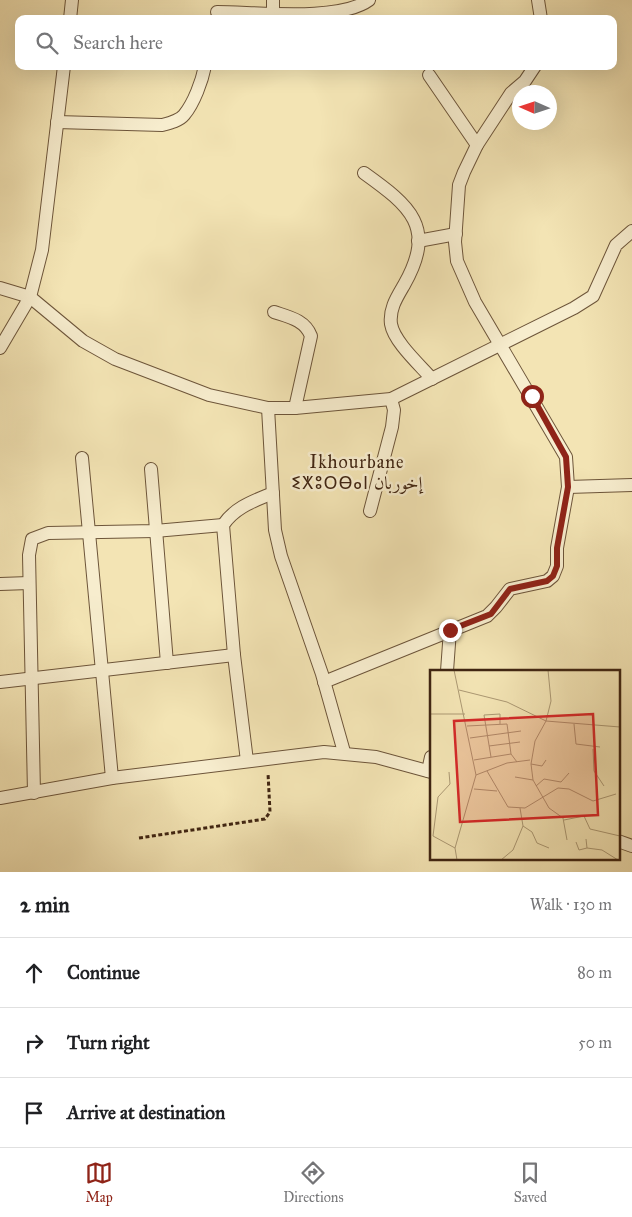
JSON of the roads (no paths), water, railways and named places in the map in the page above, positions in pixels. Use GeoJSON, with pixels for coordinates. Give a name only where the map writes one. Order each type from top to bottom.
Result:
{"type":"FeatureCollection","features":[{"type":"Feature","properties":{"kind":"street"},"geometry":{"type":"LineString","coordinates":[[70,15],[72,0]]}},
{"type":"Feature","properties":{"kind":"street"},"geometry":{"type":"LineString","coordinates":[[216,10],[273,6],[343,15],[369,0]]}},
{"type":"Feature","properties":{"kind":"street"},"geometry":{"type":"LineString","coordinates":[[538,0],[540,15]]}},
{"type":"Feature","properties":{"kind":"street"},"geometry":{"type":"LineString","coordinates":[[0,348],[30,297],[42,250],[64,70]]}},
{"type":"Feature","properties":{"kind":"street"},"geometry":{"type":"LineString","coordinates":[[57,122],[162,124],[173,122],[184,115],[199,86],[204,70]]}},
{"type":"Feature","properties":{"kind":"street"},"geometry":{"type":"LineString","coordinates":[[324,682],[491,614],[510,589],[547,581],[553,576],[557,566],[557,548],[568,487],[566,457],[532,396],[499,347],[474,302],[457,261],[456,234],[460,185],[478,145],[511,93],[525,82],[532,70]]}},
{"type":"Feature","properties":{"kind":"street"},"geometry":{"type":"LineString","coordinates":[[429,75],[478,145]]}},
{"type":"Feature","properties":{"kind":"street"},"geometry":{"type":"LineString","coordinates":[[364,172],[393,194],[411,214],[417,224],[418,241],[412,270],[395,300],[391,314],[391,326],[397,338],[432,379]]}},
{"type":"Feature","properties":{"kind":"street"},"geometry":{"type":"LineString","coordinates":[[0,288],[30,297],[84,341],[115,360],[209,394],[268,408],[295,408],[391,399],[499,347],[593,296],[612,251],[632,231]]}},
{"type":"Feature","properties":{"kind":"street"},"geometry":{"type":"LineString","coordinates":[[418,241],[456,234]]}},
{"type":"Feature","properties":{"kind":"street"},"geometry":{"type":"LineString","coordinates":[[274,312],[300,322],[309,329],[311,336],[295,408]]}},
{"type":"Feature","properties":{"kind":"street"},"geometry":{"type":"LineString","coordinates":[[370,511],[392,427],[394,410],[391,399]]}},
{"type":"Feature","properties":{"kind":"street"},"geometry":{"type":"LineString","coordinates":[[268,408],[275,530],[281,556],[324,682],[344,752]]}},
{"type":"Feature","properties":{"kind":"street"},"geometry":{"type":"LineString","coordinates":[[82,458],[87,532],[112,778]]}},
{"type":"Feature","properties":{"kind":"street"},"geometry":{"type":"LineString","coordinates":[[151,469],[167,663]]}},
{"type":"Feature","properties":{"kind":"street"},"geometry":{"type":"LineString","coordinates":[[568,487],[632,485]]}},
{"type":"Feature","properties":{"kind":"street"},"geometry":{"type":"LineString","coordinates":[[34,793],[29,583],[29,555],[32,539],[43,534],[155,531],[223,525],[238,509],[273,492]]}},
{"type":"Feature","properties":{"kind":"street"},"geometry":{"type":"LineString","coordinates":[[223,525],[234,655],[247,761]]}},
{"type":"Feature","properties":{"kind":"street"},"geometry":{"type":"LineString","coordinates":[[0,584],[29,583]]}},
{"type":"Feature","properties":{"kind":"street"},"geometry":{"type":"LineString","coordinates":[[447,670],[450,630]]}},
{"type":"Feature","properties":{"kind":"street"},"geometry":{"type":"LineString","coordinates":[[0,682],[234,655]]}},
{"type":"Feature","properties":{"kind":"street"},"geometry":{"type":"LineString","coordinates":[[0,798],[112,778],[324,752],[344,752],[376,757],[430,771]]}},
{"type":"Feature","properties":{"kind":"street"},"geometry":{"type":"LineString","coordinates":[[620,841],[632,846]]}},
{"type":"Feature","properties":{"kind":"district","name":"Ikhourbane ⵉⵅⵓⵔⴱⴰⵏ إخوربان"},"geometry":{"type":"Point","coordinates":[357,472]}}]}
